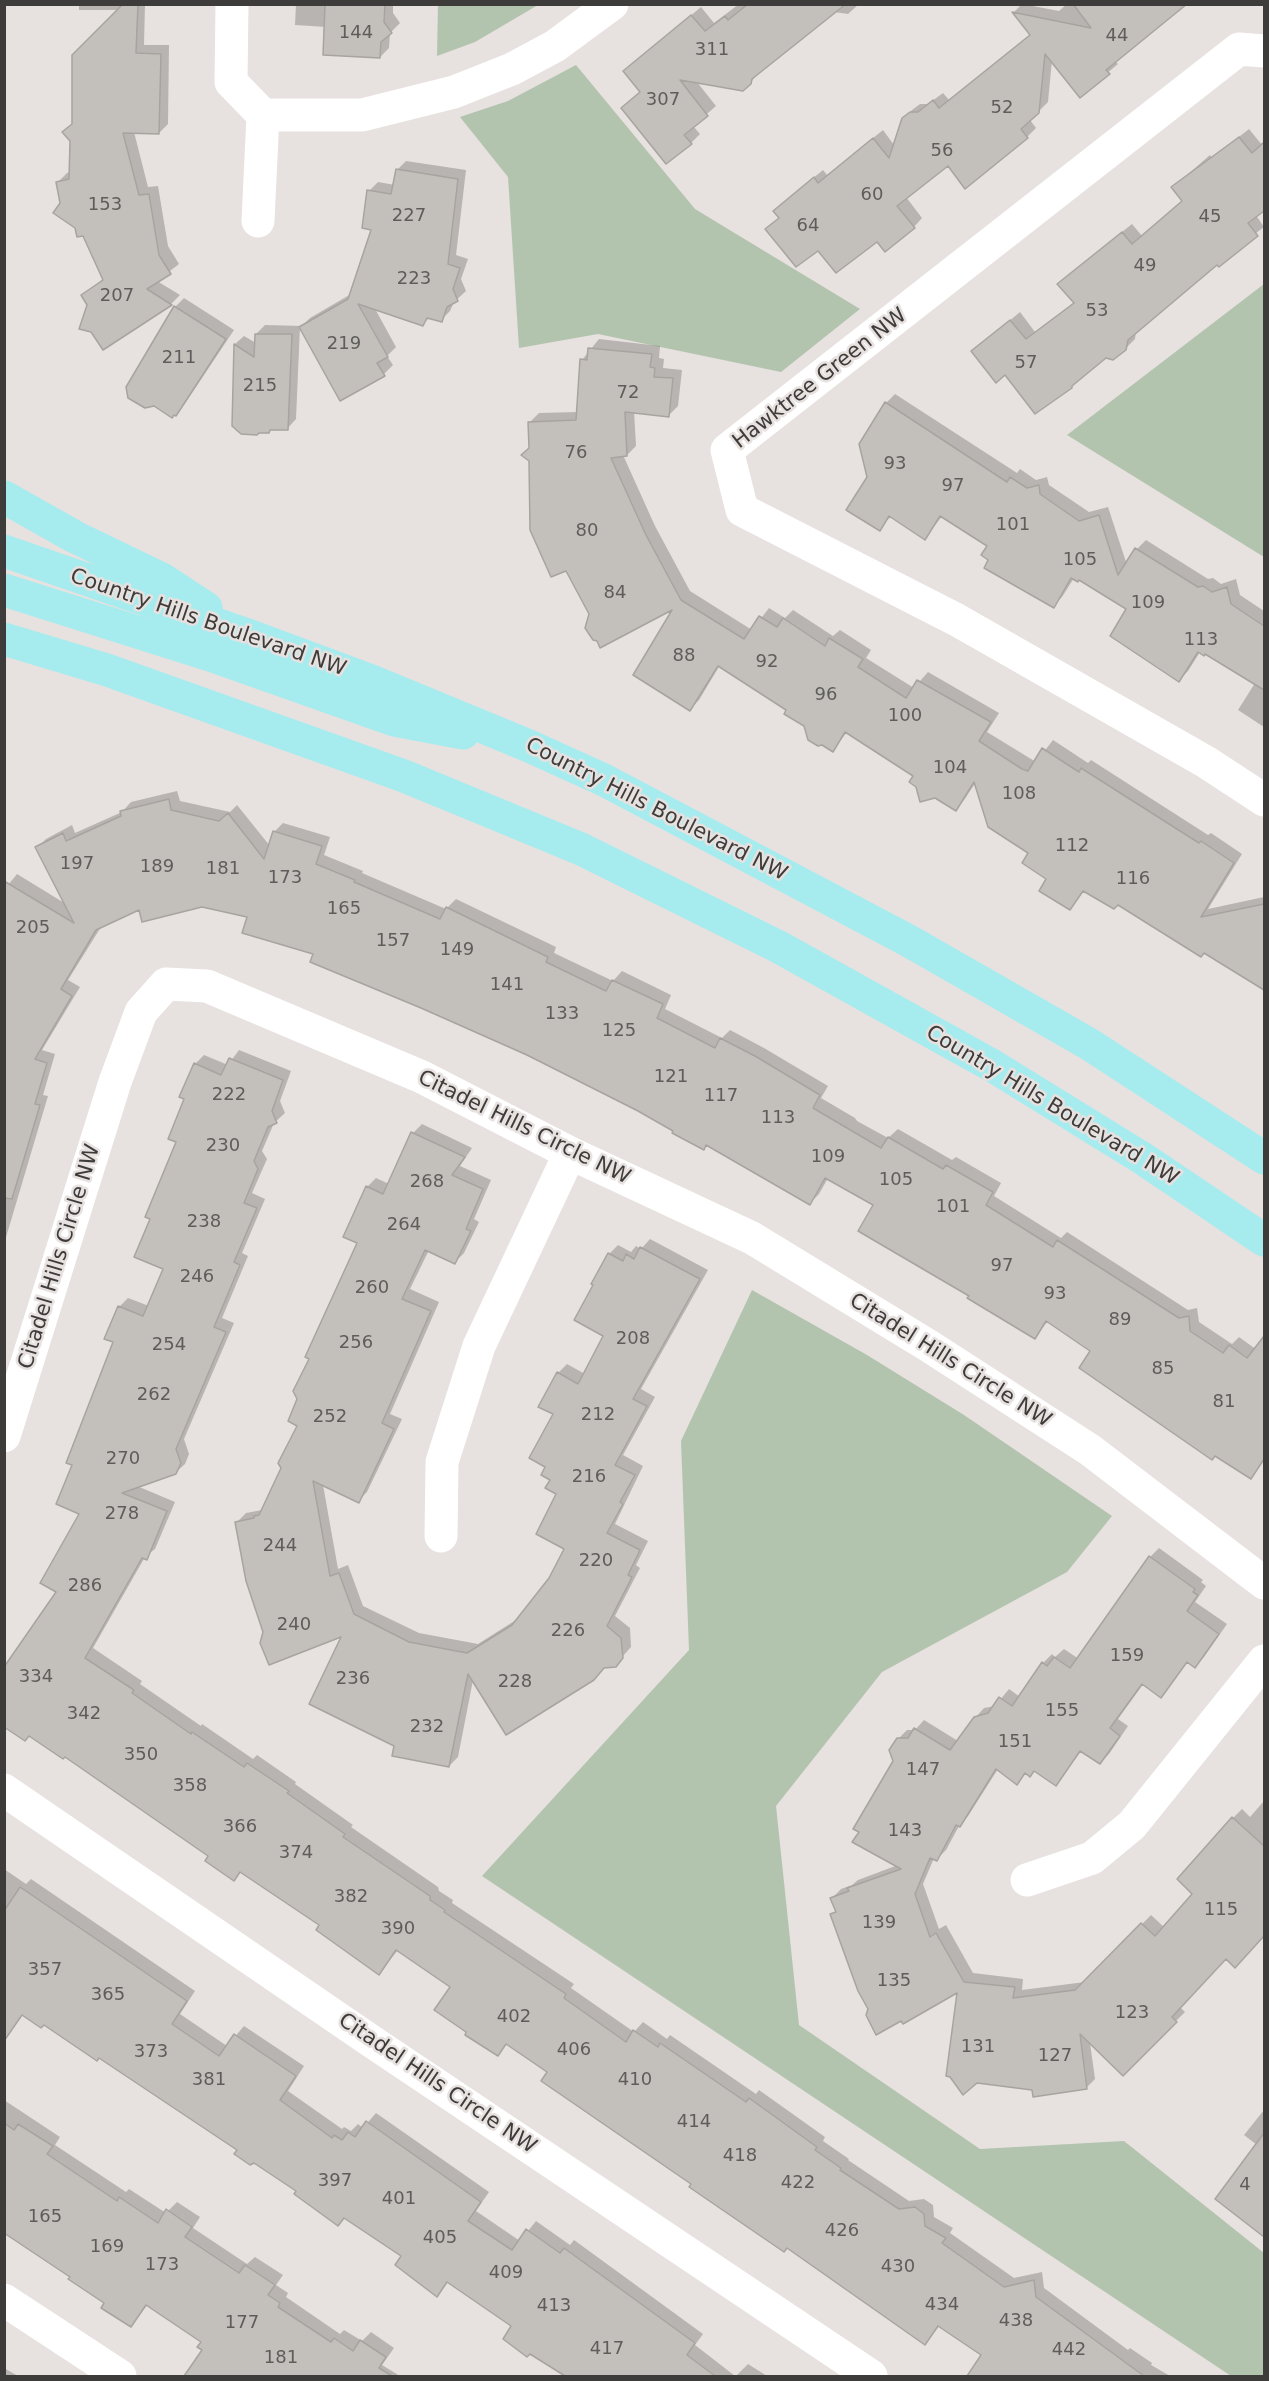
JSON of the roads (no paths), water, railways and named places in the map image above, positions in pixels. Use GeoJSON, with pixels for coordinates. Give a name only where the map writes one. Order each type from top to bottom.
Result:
{"type":"FeatureCollection","features":[{"type":"Feature","properties":{"kind":"main road"},"geometry":{"type":"LineString","coordinates":[[4,497],[75,537],[162,579],[245,634]]}},
{"type":"Feature","properties":{"kind":"main road","name":"Country Hills Boulevard NW"},"geometry":{"type":"LineString","coordinates":[[4,551],[245,634],[374,682],[529,746],[603,780],[909,941],[1089,1044],[1264,1158]]}},
{"type":"Feature","properties":{"kind":"main road"},"geometry":{"type":"LineString","coordinates":[[4,590],[210,655],[394,720],[529,746]]}},
{"type":"Feature","properties":{"kind":"main road","name":"Country Hills Boulevard NW"},"geometry":{"type":"LineString","coordinates":[[4,639],[107,670],[393,772],[581,849],[779,947],[993,1066],[1142,1158],[1264,1240]]}},
{"type":"Feature","properties":{"kind":"street"},"geometry":{"type":"LineString","coordinates":[[232,4],[231,82],[263,115],[362,115],[454,92],[512,69],[555,46],[612,4]]}},
{"type":"Feature","properties":{"kind":"street","name":"Hawktree Green NW"},"geometry":{"type":"LineString","coordinates":[[1264,51],[1239,49],[728,450],[742,510],[957,620],[1206,762],[1264,800]]}},
{"type":"Feature","properties":{"kind":"street"},"geometry":{"type":"LineString","coordinates":[[258,221],[263,115]]}},
{"type":"Feature","properties":{"kind":"street","name":"Citadel Hills Circle NW"},"geometry":{"type":"LineString","coordinates":[[4,1436],[115,1082],[141,1012],[166,984],[207,986],[422,1077],[570,1153],[752,1238],[929,1346],[1090,1450],[1264,1583]]}},
{"type":"Feature","properties":{"kind":"street"},"geometry":{"type":"LineString","coordinates":[[441,1536],[441,1462],[479,1346],[570,1153]]}},
{"type":"Feature","properties":{"kind":"street"},"geometry":{"type":"LineString","coordinates":[[1027,1880],[1092,1858],[1132,1825],[1264,1661]]}},
{"type":"Feature","properties":{"kind":"street","name":"Citadel Hills Circle NW"},"geometry":{"type":"LineString","coordinates":[[4,1790],[871,2376]]}},
{"type":"Feature","properties":{"kind":"street"},"geometry":{"type":"LineString","coordinates":[[4,2300],[120,2376]]}}]}
